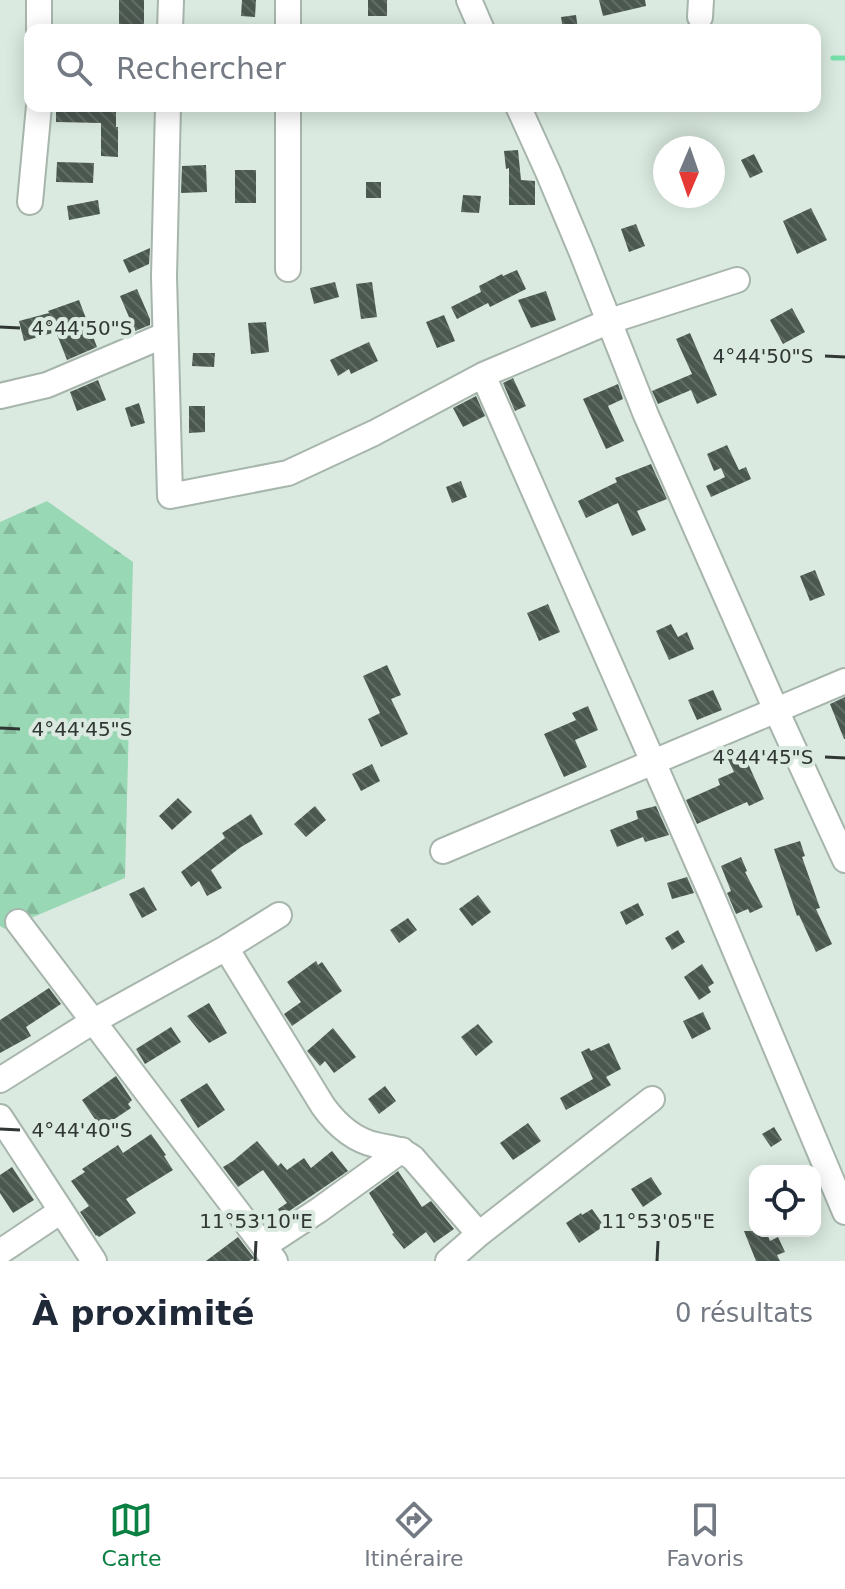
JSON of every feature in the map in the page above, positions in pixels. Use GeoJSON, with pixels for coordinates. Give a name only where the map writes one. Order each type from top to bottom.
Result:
{"type":"FeatureCollection","features":[{"type":"Feature","properties":{"kind":"street"},"geometry":{"type":"LineString","coordinates":[[39,0],[39,24]]}},
{"type":"Feature","properties":{"kind":"street"},"geometry":{"type":"LineString","coordinates":[[170,24],[171,0]]}},
{"type":"Feature","properties":{"kind":"street"},"geometry":{"type":"LineString","coordinates":[[288,0],[288,24]]}},
{"type":"Feature","properties":{"kind":"street"},"geometry":{"type":"LineString","coordinates":[[469,0],[479,24]]}},
{"type":"Feature","properties":{"kind":"street"},"geometry":{"type":"LineString","coordinates":[[30,202],[38,112]]}},
{"type":"Feature","properties":{"kind":"street"},"geometry":{"type":"LineString","coordinates":[[168,112],[164,277],[170,496],[288,473],[374,433],[483,375],[610,321],[737,280]]}},
{"type":"Feature","properties":{"kind":"street"},"geometry":{"type":"LineString","coordinates":[[288,112],[288,269]]}},
{"type":"Feature","properties":{"kind":"street"},"geometry":{"type":"LineString","coordinates":[[521,112],[610,321],[646,415],[845,860]]}},
{"type":"Feature","properties":{"kind":"street"},"geometry":{"type":"LineString","coordinates":[[0,396],[47,385],[165,335]]}},
{"type":"Feature","properties":{"kind":"street"},"geometry":{"type":"LineString","coordinates":[[483,375],[742,966],[845,1212]]}},
{"type":"Feature","properties":{"kind":"street"},"geometry":{"type":"LineString","coordinates":[[443,851],[845,681]]}},
{"type":"Feature","properties":{"kind":"street"},"geometry":{"type":"LineString","coordinates":[[0,1080],[92,1022],[279,915]]}},
{"type":"Feature","properties":{"kind":"street"},"geometry":{"type":"LineString","coordinates":[[18,922],[270,1253],[319,1210],[402,1150]]}},
{"type":"Feature","properties":{"kind":"street"},"geometry":{"type":"LineString","coordinates":[[226,948],[335,1123],[372,1145],[402,1150],[413,1158],[479,1234]]}},
{"type":"Feature","properties":{"kind":"street"},"geometry":{"type":"LineString","coordinates":[[448,1261],[652,1099]]}},
{"type":"Feature","properties":{"kind":"street"},"geometry":{"type":"LineString","coordinates":[[0,1117],[94,1261]]}},
{"type":"Feature","properties":{"kind":"street"},"geometry":{"type":"LineString","coordinates":[[0,1252],[61,1211]]}},
{"type":"Feature","properties":{"kind":"green space"},"geometry":{"type":"Polygon","coordinates":[[[47,501],[133,562],[125,878],[5,929],[0,926],[0,522],[47,501]]]}},
{"type":"Feature","properties":{"kind":"building"},"geometry":{"type":"Polygon","coordinates":[[[119,0],[144,0],[144,24],[119,24],[119,0]]]}},
{"type":"Feature","properties":{"kind":"building"},"geometry":{"type":"Polygon","coordinates":[[[242,0],[256,0],[255,17],[241,16],[242,0]]]}},
{"type":"Feature","properties":{"kind":"building"},"geometry":{"type":"Polygon","coordinates":[[[368,0],[387,0],[387,16],[368,16],[368,0]]]}},
{"type":"Feature","properties":{"kind":"building"},"geometry":{"type":"Polygon","coordinates":[[[599,0],[645,0],[646,6],[603,16],[599,0]]]}},
{"type":"Feature","properties":{"kind":"building"},"geometry":{"type":"Polygon","coordinates":[[[576,15],[577,24],[562,24],[561,17],[576,15]]]}},
{"type":"Feature","properties":{"kind":"building"},"geometry":{"type":"Polygon","coordinates":[[[56,112],[116,112],[118,157],[101,156],[101,123],[56,122],[56,112]]]}},
{"type":"Feature","properties":{"kind":"building"},"geometry":{"type":"Polygon","coordinates":[[[518,150],[521,180],[535,181],[535,205],[509,205],[509,168],[506,169],[504,151],[518,150]]]}},
{"type":"Feature","properties":{"kind":"building"},"geometry":{"type":"Polygon","coordinates":[[[754,154],[763,172],[750,178],[741,160],[754,154]]]}},
{"type":"Feature","properties":{"kind":"building"},"geometry":{"type":"Polygon","coordinates":[[[57,162],[94,163],[93,183],[56,182],[57,162]]]}},
{"type":"Feature","properties":{"kind":"building"},"geometry":{"type":"Polygon","coordinates":[[[206,165],[207,192],[181,193],[182,166],[206,165]]]}},
{"type":"Feature","properties":{"kind":"building"},"geometry":{"type":"Polygon","coordinates":[[[235,170],[256,170],[256,203],[235,203],[235,170]]]}},
{"type":"Feature","properties":{"kind":"building"},"geometry":{"type":"Polygon","coordinates":[[[366,182],[381,182],[381,198],[366,198],[366,182]]]}},
{"type":"Feature","properties":{"kind":"building"},"geometry":{"type":"Polygon","coordinates":[[[463,195],[481,196],[479,213],[461,212],[463,195]]]}},
{"type":"Feature","properties":{"kind":"building"},"geometry":{"type":"Polygon","coordinates":[[[98,200],[100,214],[69,220],[67,206],[98,200]]]}},
{"type":"Feature","properties":{"kind":"building"},"geometry":{"type":"Polygon","coordinates":[[[811,208],[827,240],[797,254],[783,221],[811,208]]]}},
{"type":"Feature","properties":{"kind":"building"},"geometry":{"type":"Polygon","coordinates":[[[636,224],[645,246],[629,252],[621,229],[636,224]]]}},
{"type":"Feature","properties":{"kind":"building"},"geometry":{"type":"Polygon","coordinates":[[[150,248],[149,264],[129,273],[123,260],[150,248]]]}},
{"type":"Feature","properties":{"kind":"building"},"geometry":{"type":"Polygon","coordinates":[[[517,270],[526,289],[457,319],[451,307],[481,292],[479,286],[517,270]]]}},
{"type":"Feature","properties":{"kind":"building"},"geometry":{"type":"Polygon","coordinates":[[[335,282],[339,297],[314,304],[310,288],[335,282]]]}},
{"type":"Feature","properties":{"kind":"building"},"geometry":{"type":"Polygon","coordinates":[[[372,282],[377,317],[361,319],[356,284],[372,282]]]}},
{"type":"Feature","properties":{"kind":"building"},"geometry":{"type":"Polygon","coordinates":[[[137,289],[150,325],[135,331],[120,296],[137,289]]]}},
{"type":"Feature","properties":{"kind":"building"},"geometry":{"type":"Polygon","coordinates":[[[546,291],[556,320],[531,328],[518,300],[546,291]]]}},
{"type":"Feature","properties":{"kind":"building"},"geometry":{"type":"Polygon","coordinates":[[[79,300],[97,347],[67,360],[56,332],[24,341],[19,321],[79,300]]]}},
{"type":"Feature","properties":{"kind":"building"},"geometry":{"type":"Polygon","coordinates":[[[792,308],[805,332],[783,344],[770,320],[792,308]]]}},
{"type":"Feature","properties":{"kind":"building"},"geometry":{"type":"Polygon","coordinates":[[[444,315],[455,341],[437,348],[426,322],[444,315]]]}},
{"type":"Feature","properties":{"kind":"building"},"geometry":{"type":"Polygon","coordinates":[[[266,322],[269,352],[251,354],[248,323],[266,322]]]}},
{"type":"Feature","properties":{"kind":"building"},"geometry":{"type":"Polygon","coordinates":[[[690,333],[717,395],[697,404],[691,390],[658,404],[652,391],[692,374],[676,339],[690,333]]]}},
{"type":"Feature","properties":{"kind":"building"},"geometry":{"type":"Polygon","coordinates":[[[369,342],[378,361],[351,374],[349,369],[338,376],[330,360],[369,342]]]}},
{"type":"Feature","properties":{"kind":"building"},"geometry":{"type":"Polygon","coordinates":[[[193,353],[215,353],[214,367],[192,366],[193,353]]]}},
{"type":"Feature","properties":{"kind":"building"},"geometry":{"type":"Polygon","coordinates":[[[513,378],[526,406],[515,411],[503,383],[513,378]]]}},
{"type":"Feature","properties":{"kind":"building"},"geometry":{"type":"Polygon","coordinates":[[[98,380],[106,400],[77,411],[70,392],[98,380]]]}},
{"type":"Feature","properties":{"kind":"building"},"geometry":{"type":"Polygon","coordinates":[[[618,384],[623,399],[608,406],[624,441],[606,449],[583,399],[618,384]]]}},
{"type":"Feature","properties":{"kind":"building"},"geometry":{"type":"Polygon","coordinates":[[[476,396],[485,416],[463,427],[453,408],[476,396]]]}},
{"type":"Feature","properties":{"kind":"building"},"geometry":{"type":"Polygon","coordinates":[[[139,403],[145,423],[131,427],[125,408],[139,403]]]}},
{"type":"Feature","properties":{"kind":"building"},"geometry":{"type":"Polygon","coordinates":[[[189,406],[205,406],[205,432],[189,433],[189,406]]]}},
{"type":"Feature","properties":{"kind":"building"},"geometry":{"type":"Polygon","coordinates":[[[727,445],[739,470],[746,467],[751,479],[711,497],[706,486],[725,477],[721,468],[714,471],[707,454],[727,445]]]}},
{"type":"Feature","properties":{"kind":"building"},"geometry":{"type":"Polygon","coordinates":[[[651,464],[667,499],[637,511],[646,530],[632,536],[618,503],[586,518],[578,501],[617,482],[615,478],[651,464]]]}},
{"type":"Feature","properties":{"kind":"building"},"geometry":{"type":"Polygon","coordinates":[[[461,481],[467,497],[452,503],[446,487],[461,481]]]}},
{"type":"Feature","properties":{"kind":"building"},"geometry":{"type":"Polygon","coordinates":[[[815,570],[825,595],[810,601],[800,576],[815,570]]]}},
{"type":"Feature","properties":{"kind":"building"},"geometry":{"type":"Polygon","coordinates":[[[548,604],[560,632],[539,641],[527,613],[548,604]]]}},
{"type":"Feature","properties":{"kind":"building"},"geometry":{"type":"Polygon","coordinates":[[[671,624],[678,637],[687,632],[694,649],[669,660],[656,631],[671,624]]]}},
{"type":"Feature","properties":{"kind":"building"},"geometry":{"type":"Polygon","coordinates":[[[387,665],[401,695],[391,699],[408,734],[381,747],[368,719],[380,713],[363,676],[387,665]]]}},
{"type":"Feature","properties":{"kind":"building"},"geometry":{"type":"Polygon","coordinates":[[[713,690],[722,710],[697,720],[688,700],[713,690]]]}},
{"type":"Feature","properties":{"kind":"building"},"geometry":{"type":"Polygon","coordinates":[[[845,697],[845,739],[844,739],[830,704],[845,697]]]}},
{"type":"Feature","properties":{"kind":"building"},"geometry":{"type":"Polygon","coordinates":[[[588,706],[598,730],[575,740],[587,767],[564,777],[544,734],[576,720],[572,713],[588,706]]]}},
{"type":"Feature","properties":{"kind":"building"},"geometry":{"type":"Polygon","coordinates":[[[741,748],[764,799],[749,806],[747,802],[697,824],[686,800],[720,785],[718,779],[734,772],[726,755],[741,748]]]}},
{"type":"Feature","properties":{"kind":"building"},"geometry":{"type":"Polygon","coordinates":[[[372,764],[380,781],[361,791],[352,774],[372,764]]]}},
{"type":"Feature","properties":{"kind":"building"},"geometry":{"type":"Polygon","coordinates":[[[178,798],[192,812],[172,830],[159,816],[178,798]]]}},
{"type":"Feature","properties":{"kind":"building"},"geometry":{"type":"Polygon","coordinates":[[[315,806],[326,820],[306,837],[294,824],[315,806]]]}},
{"type":"Feature","properties":{"kind":"building"},"geometry":{"type":"Polygon","coordinates":[[[656,806],[669,835],[645,842],[643,837],[617,847],[610,830],[638,819],[636,811],[656,806]]]}},
{"type":"Feature","properties":{"kind":"building"},"geometry":{"type":"Polygon","coordinates":[[[251,814],[263,834],[211,870],[222,888],[207,896],[199,881],[191,887],[181,872],[225,838],[222,833],[251,814]]]}},
{"type":"Feature","properties":{"kind":"building"},"geometry":{"type":"Polygon","coordinates":[[[800,841],[805,856],[802,857],[820,908],[816,909],[832,944],[816,952],[797,916],[774,849],[800,841]]]}},
{"type":"Feature","properties":{"kind":"building"},"geometry":{"type":"Polygon","coordinates":[[[741,857],[763,907],[750,913],[748,909],[736,914],[721,866],[741,857]]]}},
{"type":"Feature","properties":{"kind":"building"},"geometry":{"type":"Polygon","coordinates":[[[687,877],[694,893],[672,899],[667,883],[687,877]]]}},
{"type":"Feature","properties":{"kind":"building"},"geometry":{"type":"Polygon","coordinates":[[[144,887],[157,910],[142,918],[129,894],[144,887]]]}},
{"type":"Feature","properties":{"kind":"building"},"geometry":{"type":"Polygon","coordinates":[[[478,895],[491,912],[472,926],[459,909],[478,895]]]}},
{"type":"Feature","properties":{"kind":"building"},"geometry":{"type":"Polygon","coordinates":[[[638,903],[644,915],[626,925],[620,912],[638,903]]]}},
{"type":"Feature","properties":{"kind":"building"},"geometry":{"type":"Polygon","coordinates":[[[408,918],[417,930],[399,943],[390,930],[408,918]]]}},
{"type":"Feature","properties":{"kind":"building"},"geometry":{"type":"Polygon","coordinates":[[[678,930],[685,942],[672,950],[665,938],[678,930]]]}},
{"type":"Feature","properties":{"kind":"building"},"geometry":{"type":"Polygon","coordinates":[[[316,961],[318,965],[322,962],[342,991],[292,1026],[284,1014],[301,1002],[287,982],[316,961]]]}},
{"type":"Feature","properties":{"kind":"building"},"geometry":{"type":"Polygon","coordinates":[[[702,964],[714,983],[708,987],[711,992],[699,1000],[684,977],[702,964]]]}},
{"type":"Feature","properties":{"kind":"building"},"geometry":{"type":"Polygon","coordinates":[[[49,988],[61,1004],[26,1027],[31,1036],[0,1053],[0,1020],[49,988]]]}},
{"type":"Feature","properties":{"kind":"building"},"geometry":{"type":"Polygon","coordinates":[[[209,1003],[227,1033],[209,1043],[187,1016],[209,1003]]]}},
{"type":"Feature","properties":{"kind":"building"},"geometry":{"type":"Polygon","coordinates":[[[703,1012],[711,1029],[692,1039],[683,1021],[703,1012]]]}},
{"type":"Feature","properties":{"kind":"building"},"geometry":{"type":"Polygon","coordinates":[[[478,1024],[493,1042],[476,1056],[461,1037],[478,1024]]]}},
{"type":"Feature","properties":{"kind":"building"},"geometry":{"type":"Polygon","coordinates":[[[171,1027],[181,1042],[145,1064],[136,1049],[171,1027]]]}},
{"type":"Feature","properties":{"kind":"building"},"geometry":{"type":"Polygon","coordinates":[[[333,1028],[356,1057],[334,1073],[325,1061],[320,1066],[307,1051],[333,1028]]]}},
{"type":"Feature","properties":{"kind":"building"},"geometry":{"type":"Polygon","coordinates":[[[609,1043],[621,1069],[606,1077],[611,1085],[566,1110],[560,1098],[593,1079],[581,1052],[609,1043]]]}},
{"type":"Feature","properties":{"kind":"building"},"geometry":{"type":"Polygon","coordinates":[[[116,1076],[132,1100],[128,1104],[131,1108],[101,1128],[82,1100],[116,1076]]]}},
{"type":"Feature","properties":{"kind":"building"},"geometry":{"type":"Polygon","coordinates":[[[207,1083],[225,1110],[198,1128],[180,1100],[207,1083]]]}},
{"type":"Feature","properties":{"kind":"building"},"geometry":{"type":"Polygon","coordinates":[[[385,1086],[396,1101],[379,1114],[368,1099],[385,1086]]]}},
{"type":"Feature","properties":{"kind":"building"},"geometry":{"type":"Polygon","coordinates":[[[528,1123],[541,1141],[513,1160],[500,1143],[528,1123]]]}},
{"type":"Feature","properties":{"kind":"building"},"geometry":{"type":"Polygon","coordinates":[[[774,1127],[782,1140],[771,1147],[762,1134],[774,1127]]]}},
{"type":"Feature","properties":{"kind":"building"},"geometry":{"type":"Polygon","coordinates":[[[151,1134],[173,1170],[126,1199],[136,1213],[96,1236],[80,1212],[89,1206],[71,1181],[85,1172],[82,1169],[118,1145],[123,1153],[151,1134]]]}},
{"type":"Feature","properties":{"kind":"building"},"geometry":{"type":"Polygon","coordinates":[[[257,1141],[278,1166],[281,1163],[287,1170],[304,1158],[311,1168],[332,1151],[348,1171],[282,1216],[278,1209],[287,1203],[263,1170],[238,1187],[223,1167],[257,1141]]]}},
{"type":"Feature","properties":{"kind":"building"},"geometry":{"type":"Polygon","coordinates":[[[12,1167],[34,1200],[13,1213],[0,1193],[0,1175],[12,1167]]]}},
{"type":"Feature","properties":{"kind":"building"},"geometry":{"type":"Polygon","coordinates":[[[398,1171],[422,1207],[431,1201],[454,1229],[434,1243],[426,1232],[404,1249],[369,1193],[398,1171]]]}},
{"type":"Feature","properties":{"kind":"building"},"geometry":{"type":"Polygon","coordinates":[[[651,1177],[662,1194],[643,1207],[631,1189],[651,1177]]]}},
{"type":"Feature","properties":{"kind":"building"},"geometry":{"type":"Polygon","coordinates":[[[592,1209],[604,1226],[579,1243],[566,1223],[592,1209]]]}},
{"type":"Feature","properties":{"kind":"building"},"geometry":{"type":"Polygon","coordinates":[[[744,1231],[749,1231],[749,1237],[768,1237],[770,1241],[778,1237],[785,1252],[777,1255],[780,1261],[756,1261],[744,1231]]]}},
{"type":"Feature","properties":{"kind":"building"},"geometry":{"type":"Polygon","coordinates":[[[238,1237],[254,1258],[249,1261],[206,1261],[238,1237]]]}},
{"type":"Feature","properties":{"kind":"waterway"},"geometry":{"type":"LineString","coordinates":[[833,58],[845,58]]}}]}
